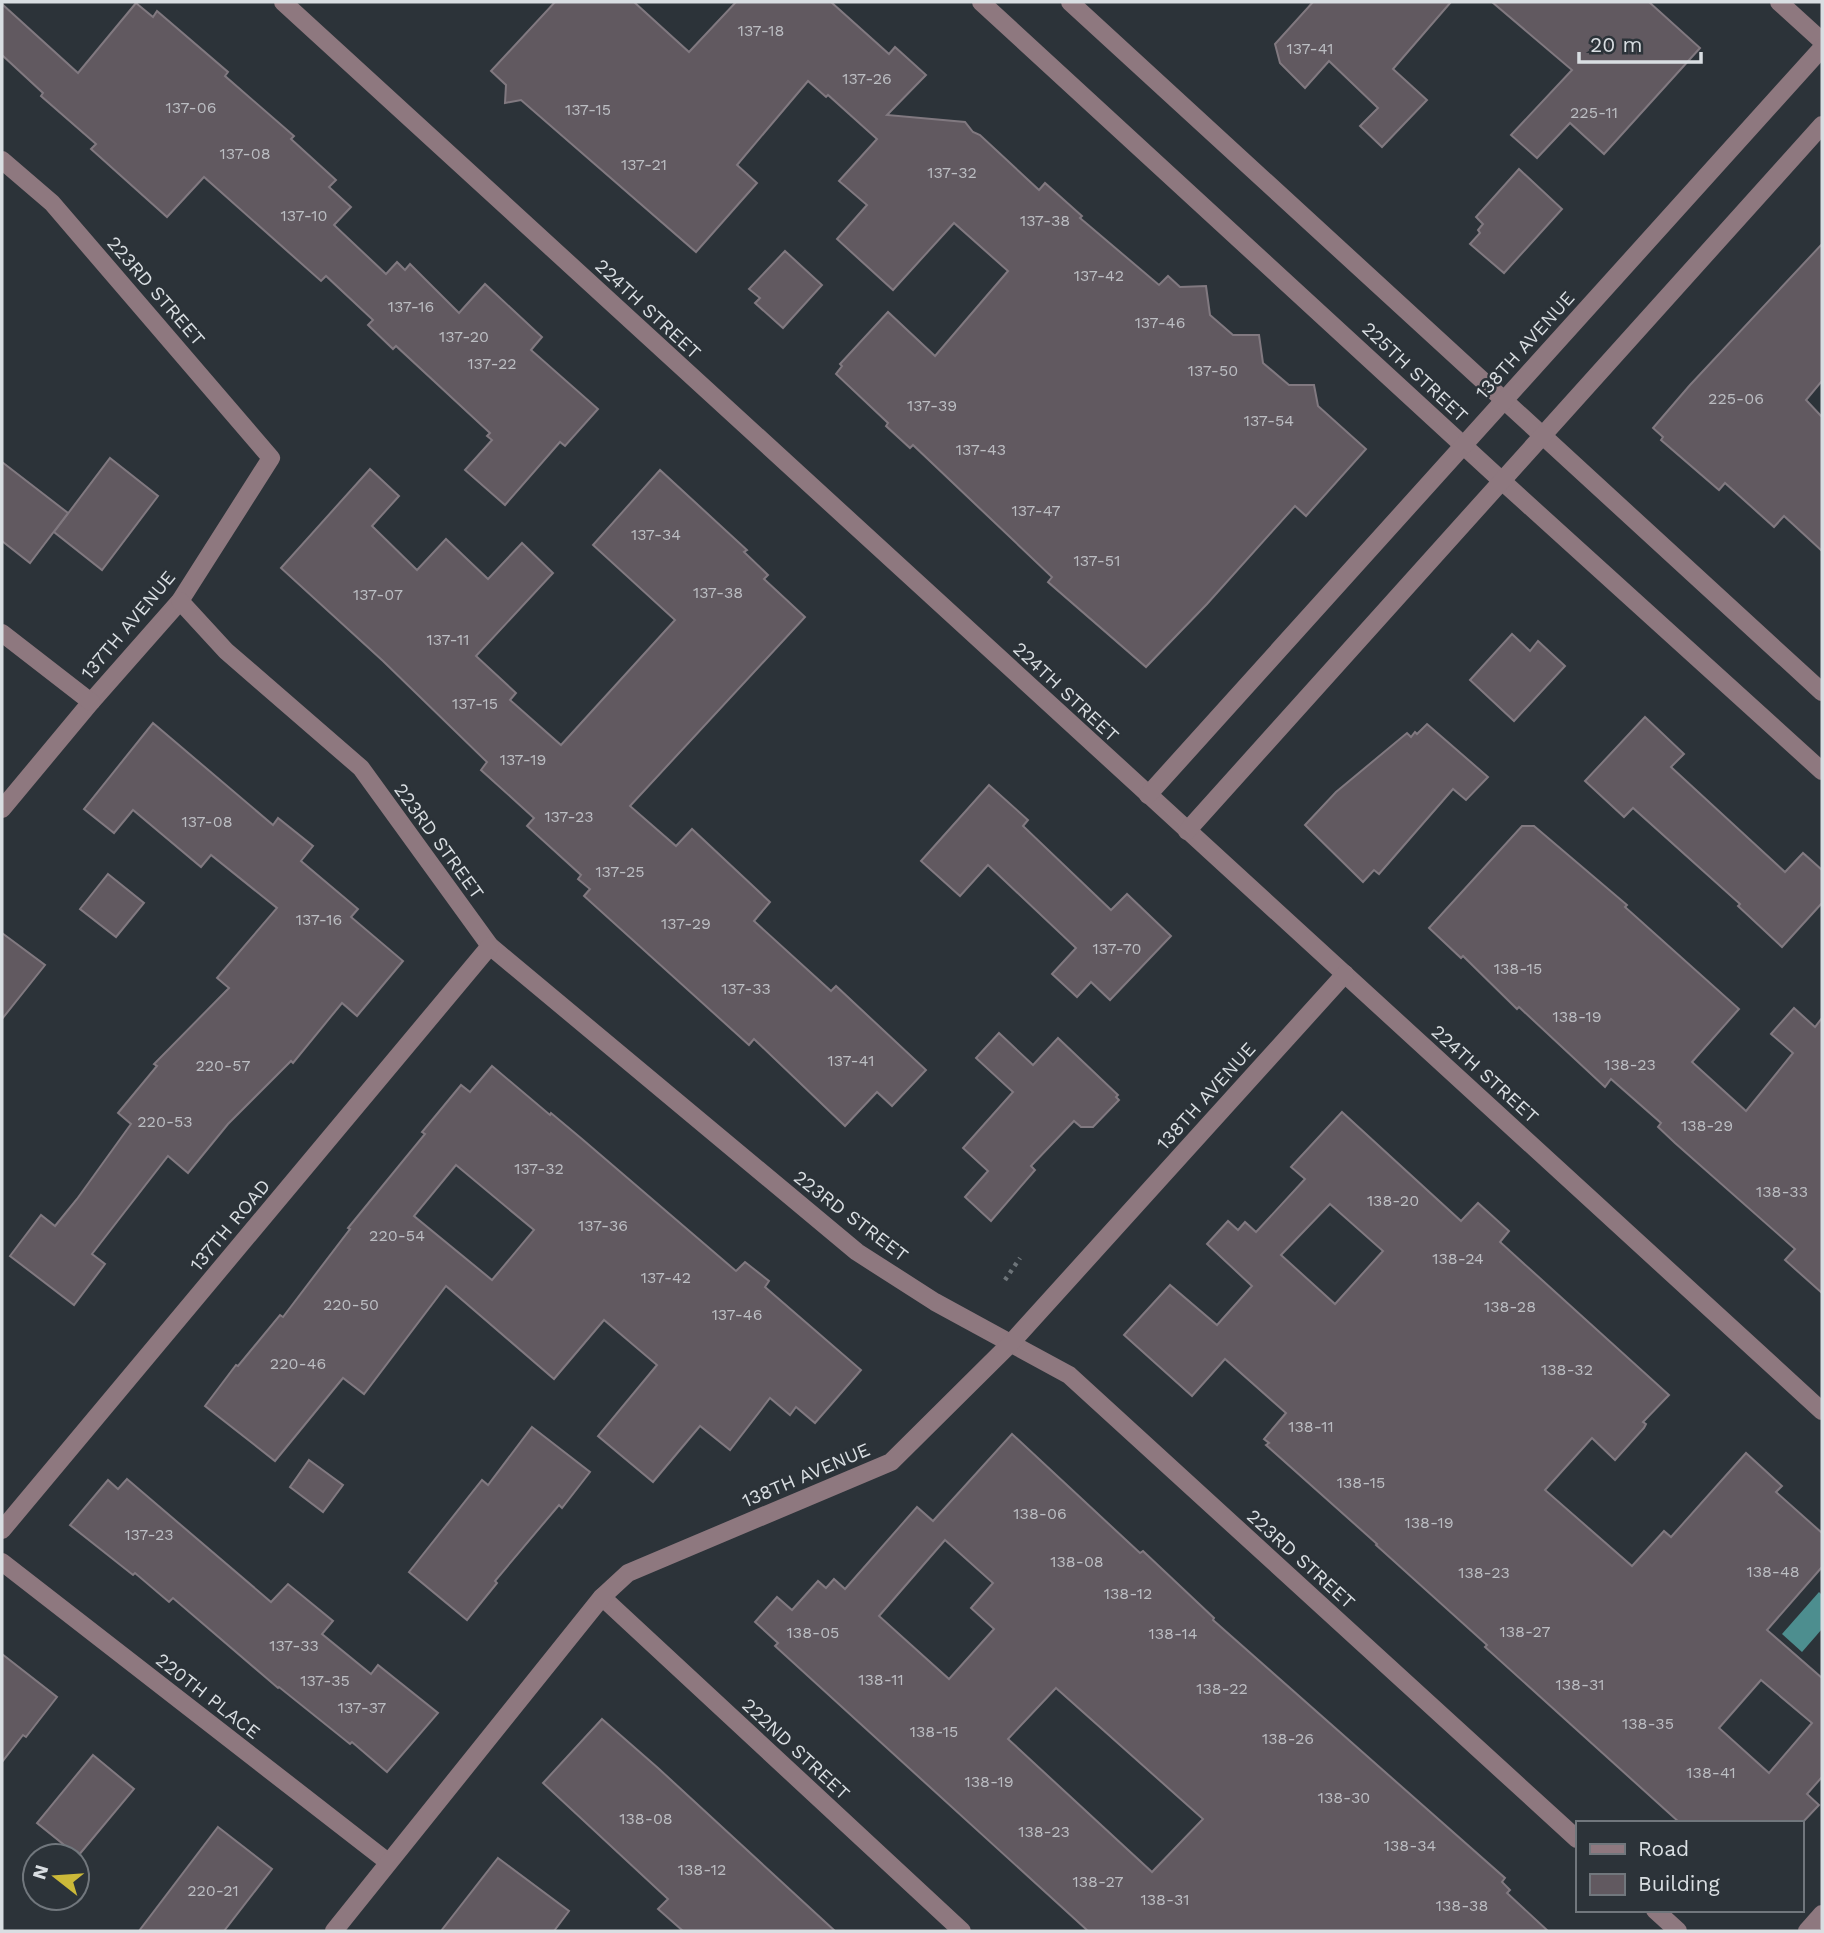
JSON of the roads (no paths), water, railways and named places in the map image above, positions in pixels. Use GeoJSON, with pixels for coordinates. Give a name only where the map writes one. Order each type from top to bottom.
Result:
{"type":"FeatureCollection","features":[{"type":"Feature","properties":{"kind":"street","name":"224TH STREET"},"geometry":{"type":"LineString","coordinates":[[283,2],[1822,1411]]}},
{"type":"Feature","properties":{"kind":"street","name":"225TH STREET"},"geometry":{"type":"LineString","coordinates":[[981,2],[1822,771]]}},
{"type":"Feature","properties":{"kind":"street","name":"225TH STREET"},"geometry":{"type":"LineString","coordinates":[[1070,2],[1822,692]]}},
{"type":"Feature","properties":{"kind":"street"},"geometry":{"type":"LineString","coordinates":[[1779,2],[1822,41]]}},
{"type":"Feature","properties":{"kind":"street","name":"138TH AVENUE"},"geometry":{"type":"LineString","coordinates":[[1147,795],[1822,48]]}},
{"type":"Feature","properties":{"kind":"street"},"geometry":{"type":"LineString","coordinates":[[1187,831],[1822,125]]}},
{"type":"Feature","properties":{"kind":"street","name":"223RD STREET"},"geometry":{"type":"LineString","coordinates":[[2,160],[52,203],[271,458]]}},
{"type":"Feature","properties":{"kind":"street","name":"137TH AVENUE"},"geometry":{"type":"LineString","coordinates":[[2,809],[180,601],[271,458]]}},
{"type":"Feature","properties":{"kind":"street","name":"223RD STREET"},"geometry":{"type":"LineString","coordinates":[[180,601],[226,651],[361,768],[490,946],[857,1252],[935,1302],[1069,1375],[1576,1838]]}},
{"type":"Feature","properties":{"kind":"street"},"geometry":{"type":"LineString","coordinates":[[2,633],[91,702]]}},
{"type":"Feature","properties":{"kind":"street","name":"137TH ROAD"},"geometry":{"type":"LineString","coordinates":[[2,1530],[490,946]]}},
{"type":"Feature","properties":{"kind":"street","name":"138TH AVENUE"},"geometry":{"type":"LineString","coordinates":[[334,1931],[602,1597],[628,1573],[891,1462],[1011,1343],[1345,974]]}},
{"type":"Feature","properties":{"kind":"street","name":"220TH PLACE"},"geometry":{"type":"LineString","coordinates":[[2,1562],[388,1862]]}},
{"type":"Feature","properties":{"kind":"street","name":"222ND STREET"},"geometry":{"type":"LineString","coordinates":[[602,1597],[962,1931]]}},
{"type":"Feature","properties":{"kind":"street"},"geometry":{"type":"LineString","coordinates":[[1657,1912],[1678,1931]]}},
{"type":"Feature","properties":{"kind":"street"},"geometry":{"type":"LineString","coordinates":[[1807,1931],[1822,1914]]}},
{"type":"Feature","properties":{"kind":"water"},"geometry":{"type":"Polygon","coordinates":[[[1819,1592],[1822,1595],[1822,1629],[1802,1652],[1782,1634],[1819,1592]]]}}]}
